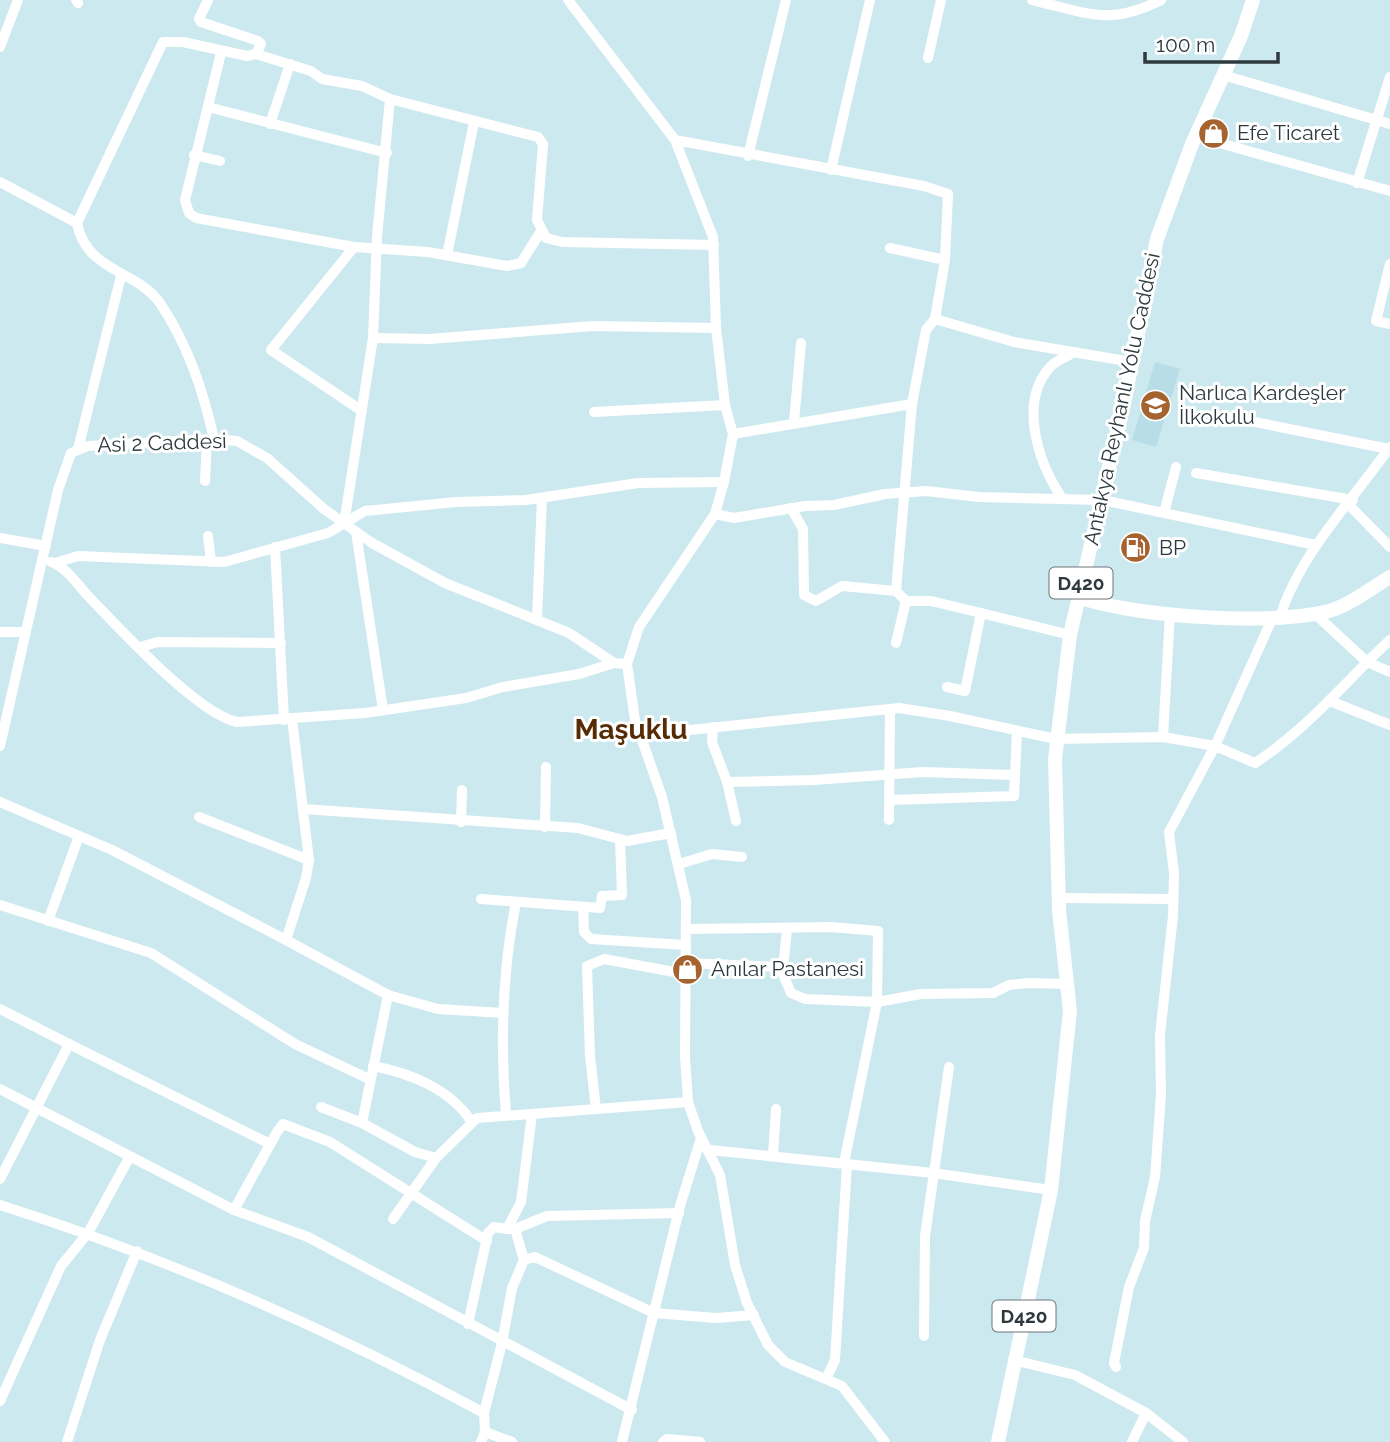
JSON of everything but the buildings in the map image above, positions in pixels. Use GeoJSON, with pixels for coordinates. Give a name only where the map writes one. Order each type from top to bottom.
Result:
{"type":"FeatureCollection","features":[{"type":"Feature","properties":{"kind":"main road","name":"Antakya Reyhanlı Yolu Caddesi"},"geometry":{"type":"LineString","coordinates":[[1051,1190],[1070,1012],[1059,898],[1056,738],[1070,635],[1102,500],[1157,239],[1195,136],[1223,75],[1249,1]]}},
{"type":"Feature","properties":{"kind":"main road"},"geometry":{"type":"LineString","coordinates":[[1078,597],[1099,605],[1275,620],[1329,610],[1390,577]]}},
{"type":"Feature","properties":{"kind":"main road","name":"D420"},"geometry":{"type":"LineString","coordinates":[[998,1442],[1013,1360],[1051,1190]]}},
{"type":"Feature","properties":{"kind":"street"},"geometry":{"type":"LineString","coordinates":[[0,47],[18,0]]}},
{"type":"Feature","properties":{"kind":"street"},"geometry":{"type":"LineString","coordinates":[[208,0],[199,19],[201,22],[258,41],[261,44],[256,54]]}},
{"type":"Feature","properties":{"kind":"street"},"geometry":{"type":"LineString","coordinates":[[568,0],[675,140],[705,212],[714,245],[716,328],[725,405],[733,434],[716,514],[639,627],[627,664],[635,720],[642,735],[680,864],[686,900],[684,1057],[688,1102],[701,1138],[679,1213],[622,1442]]}},
{"type":"Feature","properties":{"kind":"street"},"geometry":{"type":"LineString","coordinates":[[748,156],[786,0]]}},
{"type":"Feature","properties":{"kind":"street"},"geometry":{"type":"LineString","coordinates":[[831,170],[870,0]]}},
{"type":"Feature","properties":{"kind":"street"},"geometry":{"type":"LineString","coordinates":[[928,58],[941,0]]}},
{"type":"Feature","properties":{"kind":"street"},"geometry":{"type":"LineString","coordinates":[[1037,1],[1100,18],[1122,15],[1161,0]]}},
{"type":"Feature","properties":{"kind":"street"},"geometry":{"type":"LineString","coordinates":[[205,481],[211,440],[193,364],[159,302],[135,280],[121,276],[93,254],[79,236],[77,223],[163,42],[183,42],[221,53],[247,56],[256,54],[311,71],[322,79],[362,86],[390,99],[538,137],[543,144],[537,220],[546,238],[562,242],[714,245]]}},
{"type":"Feature","properties":{"kind":"street"},"geometry":{"type":"LineString","coordinates":[[221,53],[184,200],[189,213],[196,218],[354,247],[447,255],[507,266],[521,263],[541,231]]}},
{"type":"Feature","properties":{"kind":"street"},"geometry":{"type":"LineString","coordinates":[[271,124],[290,64]]}},
{"type":"Feature","properties":{"kind":"street"},"geometry":{"type":"LineString","coordinates":[[1223,75],[1390,124]]}},
{"type":"Feature","properties":{"kind":"street"},"geometry":{"type":"LineString","coordinates":[[1357,183],[1390,77]]}},
{"type":"Feature","properties":{"kind":"street"},"geometry":{"type":"LineString","coordinates":[[344,524],[373,338],[377,249],[390,99]]}},
{"type":"Feature","properties":{"kind":"street"},"geometry":{"type":"LineString","coordinates":[[208,107],[387,153]]}},
{"type":"Feature","properties":{"kind":"street"},"geometry":{"type":"LineString","coordinates":[[447,255],[474,122]]}},
{"type":"Feature","properties":{"kind":"street"},"geometry":{"type":"LineString","coordinates":[[1195,136],[1390,191]]}},
{"type":"Feature","properties":{"kind":"street"},"geometry":{"type":"LineString","coordinates":[[675,140],[692,141],[748,156],[924,186],[948,194],[945,260],[935,319],[926,330],[912,404],[896,591]]}},
{"type":"Feature","properties":{"kind":"street"},"geometry":{"type":"LineString","coordinates":[[194,155],[220,161]]}},
{"type":"Feature","properties":{"kind":"street"},"geometry":{"type":"LineString","coordinates":[[1,187],[77,223]]}},
{"type":"Feature","properties":{"kind":"street"},"geometry":{"type":"LineString","coordinates":[[354,247],[271,350],[362,411]]}},
{"type":"Feature","properties":{"kind":"street"},"geometry":{"type":"LineString","coordinates":[[890,248],[945,260]]}},
{"type":"Feature","properties":{"kind":"street"},"geometry":{"type":"LineString","coordinates":[[1390,264],[1376,321],[1390,324]]}},
{"type":"Feature","properties":{"kind":"street"},"geometry":{"type":"LineString","coordinates":[[78,449],[121,276]]}},
{"type":"Feature","properties":{"kind":"street"},"geometry":{"type":"LineString","coordinates":[[935,319],[1014,342],[1132,362]]}},
{"type":"Feature","properties":{"kind":"street"},"geometry":{"type":"LineString","coordinates":[[373,338],[453,337],[593,326],[716,328]]}},
{"type":"Feature","properties":{"kind":"street"},"geometry":{"type":"LineString","coordinates":[[794,422],[801,343]]}},
{"type":"Feature","properties":{"kind":"street"},"geometry":{"type":"LineString","coordinates":[[1062,498],[1045,473],[1036,443],[1035,407],[1041,385],[1051,366],[1075,352]]}},
{"type":"Feature","properties":{"kind":"street"},"geometry":{"type":"LineString","coordinates":[[733,434],[912,404]]}},
{"type":"Feature","properties":{"kind":"street"},"geometry":{"type":"LineString","coordinates":[[594,412],[725,405]]}},
{"type":"Feature","properties":{"kind":"street"},"geometry":{"type":"LineString","coordinates":[[1116,1367],[1114,1363],[1129,1287],[1144,1248],[1145,1221],[1155,1177],[1161,1095],[1160,1035],[1173,899],[1169,832],[1215,746],[1287,593],[1316,545],[1351,503],[1389,448],[1230,417]]}},
{"type":"Feature","properties":{"kind":"street","name":"Asi 2 Caddesi"},"geometry":{"type":"LineString","coordinates":[[0,746],[4,708],[25,632],[49,562],[46,546],[68,458],[78,449],[229,439],[250,447],[356,533],[445,583],[569,633],[614,663]]}},
{"type":"Feature","properties":{"kind":"street"},"geometry":{"type":"LineString","coordinates":[[1164,513],[1176,467]]}},
{"type":"Feature","properties":{"kind":"street"},"geometry":{"type":"LineString","coordinates":[[1196,473],[1351,503],[1390,547]]}},
{"type":"Feature","properties":{"kind":"street"},"geometry":{"type":"LineString","coordinates":[[49,562],[78,556],[196,567],[307,540],[344,524],[365,511],[456,502],[542,498],[638,483],[724,482]]}},
{"type":"Feature","properties":{"kind":"street"},"geometry":{"type":"LineString","coordinates":[[716,514],[734,518],[926,491],[1015,499],[1102,500],[1316,545]]}},
{"type":"Feature","properties":{"kind":"street"},"geometry":{"type":"LineString","coordinates":[[537,619],[542,498]]}},
{"type":"Feature","properties":{"kind":"street"},"geometry":{"type":"LineString","coordinates":[[791,508],[803,529],[802,587],[809,600],[816,601],[842,586],[896,591],[906,601],[931,601],[1070,635]]}},
{"type":"Feature","properties":{"kind":"street"},"geometry":{"type":"LineString","coordinates":[[356,533],[383,710]]}},
{"type":"Feature","properties":{"kind":"street"},"geometry":{"type":"LineString","coordinates":[[208,536],[211,562]]}},
{"type":"Feature","properties":{"kind":"street"},"geometry":{"type":"LineString","coordinates":[[0,538],[46,546]]}},
{"type":"Feature","properties":{"kind":"street"},"geometry":{"type":"LineString","coordinates":[[275,547],[288,719],[309,860],[286,940]]}},
{"type":"Feature","properties":{"kind":"street"},"geometry":{"type":"LineString","coordinates":[[49,562],[207,708],[226,720],[288,719],[383,710],[466,698],[503,687],[579,674],[614,663],[627,664]]}},
{"type":"Feature","properties":{"kind":"street"},"geometry":{"type":"LineString","coordinates":[[897,643],[906,601]]}},
{"type":"Feature","properties":{"kind":"street"},"geometry":{"type":"LineString","coordinates":[[1313,612],[1367,662],[1390,672]]}},
{"type":"Feature","properties":{"kind":"street"},"geometry":{"type":"LineString","coordinates":[[947,687],[965,691],[981,613]]}},
{"type":"Feature","properties":{"kind":"street"},"geometry":{"type":"LineString","coordinates":[[1163,737],[1170,613]]}},
{"type":"Feature","properties":{"kind":"street"},"geometry":{"type":"LineString","coordinates":[[0,632],[25,632]]}},
{"type":"Feature","properties":{"kind":"street"},"geometry":{"type":"LineString","coordinates":[[642,735],[899,708],[1056,738],[1163,737],[1215,746],[1255,763],[1277,749],[1330,701],[1390,640]]}},
{"type":"Feature","properties":{"kind":"street"},"geometry":{"type":"LineString","coordinates":[[140,647],[159,642],[282,643]]}},
{"type":"Feature","properties":{"kind":"street"},"geometry":{"type":"LineString","coordinates":[[1330,701],[1390,725]]}},
{"type":"Feature","properties":{"kind":"street"},"geometry":{"type":"LineString","coordinates":[[889,820],[890,710]]}},
{"type":"Feature","properties":{"kind":"street"},"geometry":{"type":"LineString","coordinates":[[713,727],[712,742],[727,782],[736,821]]}},
{"type":"Feature","properties":{"kind":"street"},"geometry":{"type":"LineString","coordinates":[[890,800],[1014,796],[1017,732]]}},
{"type":"Feature","properties":{"kind":"street"},"geometry":{"type":"LineString","coordinates":[[545,827],[546,767]]}},
{"type":"Feature","properties":{"kind":"street"},"geometry":{"type":"LineString","coordinates":[[727,782],[814,780],[888,774],[1014,775]]}},
{"type":"Feature","properties":{"kind":"street"},"geometry":{"type":"LineString","coordinates":[[461,822],[462,790]]}},
{"type":"Feature","properties":{"kind":"street"},"geometry":{"type":"LineString","coordinates":[[0,802],[79,836],[286,940],[388,995],[438,1009],[504,1013]]}},
{"type":"Feature","properties":{"kind":"street"},"geometry":{"type":"LineString","coordinates":[[303,809],[578,828],[627,841],[671,833]]}},
{"type":"Feature","properties":{"kind":"street"},"geometry":{"type":"LineString","coordinates":[[199,817],[309,860]]}},
{"type":"Feature","properties":{"kind":"street"},"geometry":{"type":"LineString","coordinates":[[48,921],[79,836]]}},
{"type":"Feature","properties":{"kind":"street"},"geometry":{"type":"LineString","coordinates":[[481,899],[600,908],[602,896],[622,895],[620,839]]}},
{"type":"Feature","properties":{"kind":"street"},"geometry":{"type":"LineString","coordinates":[[680,864],[712,855],[742,857]]}},
{"type":"Feature","properties":{"kind":"street"},"geometry":{"type":"LineString","coordinates":[[1059,898],[1173,899]]}},
{"type":"Feature","properties":{"kind":"street"},"geometry":{"type":"LineString","coordinates":[[506,1114],[501,1054],[506,952],[516,902]]}},
{"type":"Feature","properties":{"kind":"street"},"geometry":{"type":"LineString","coordinates":[[0,905],[151,953],[295,1044],[369,1079]]}},
{"type":"Feature","properties":{"kind":"street"},"geometry":{"type":"LineString","coordinates":[[583,907],[584,932],[591,939],[686,944]]}},
{"type":"Feature","properties":{"kind":"street"},"geometry":{"type":"LineString","coordinates":[[686,929],[787,930],[831,927],[878,931],[877,1002],[846,1163],[835,1360],[826,1379]]}},
{"type":"Feature","properties":{"kind":"street"},"geometry":{"type":"LineString","coordinates":[[787,930],[783,968],[791,993],[805,999],[877,1002],[920,994],[993,993],[1009,985],[1067,984]]}},
{"type":"Feature","properties":{"kind":"street"},"geometry":{"type":"LineString","coordinates":[[596,1109],[587,966],[604,959],[686,968],[783,968]]}},
{"type":"Feature","properties":{"kind":"street"},"geometry":{"type":"LineString","coordinates":[[362,1122],[388,995]]}},
{"type":"Feature","properties":{"kind":"street"},"geometry":{"type":"LineString","coordinates":[[0,1009],[270,1144]]}},
{"type":"Feature","properties":{"kind":"street"},"geometry":{"type":"LineString","coordinates":[[0,1179],[69,1044]]}},
{"type":"Feature","properties":{"kind":"street"},"geometry":{"type":"LineString","coordinates":[[373,1066],[393,1070],[433,1087],[460,1105],[471,1121]]}},
{"type":"Feature","properties":{"kind":"street"},"geometry":{"type":"LineString","coordinates":[[924,1336],[925,1236],[949,1067]]}},
{"type":"Feature","properties":{"kind":"street"},"geometry":{"type":"LineString","coordinates":[[0,1089],[234,1210],[308,1237],[502,1343],[632,1410]]}},
{"type":"Feature","properties":{"kind":"street"},"geometry":{"type":"LineString","coordinates":[[393,1219],[436,1157],[471,1121],[506,1114],[688,1102]]}},
{"type":"Feature","properties":{"kind":"street"},"geometry":{"type":"LineString","coordinates":[[321,1107],[362,1122],[415,1152],[436,1157]]}},
{"type":"Feature","properties":{"kind":"street"},"geometry":{"type":"LineString","coordinates":[[773,1156],[776,1109]]}},
{"type":"Feature","properties":{"kind":"street"},"geometry":{"type":"LineString","coordinates":[[512,1442],[483,1437],[484,1413],[502,1343],[512,1288],[524,1260],[511,1229],[521,1202],[532,1114]]}},
{"type":"Feature","properties":{"kind":"street"},"geometry":{"type":"LineString","coordinates":[[234,1210],[283,1124],[292,1125],[330,1142],[412,1191],[487,1241]]}},
{"type":"Feature","properties":{"kind":"street"},"geometry":{"type":"LineString","coordinates":[[698,1130],[720,1175],[735,1265],[754,1315],[776,1356],[842,1386],[885,1442]]}},
{"type":"Feature","properties":{"kind":"street"},"geometry":{"type":"LineString","coordinates":[[710,1150],[933,1173],[1051,1190]]}},
{"type":"Feature","properties":{"kind":"street"},"geometry":{"type":"LineString","coordinates":[[0,1401],[61,1266],[88,1233],[129,1158]]}},
{"type":"Feature","properties":{"kind":"street"},"geometry":{"type":"LineString","coordinates":[[0,1205],[137,1251],[266,1305],[484,1413]]}},
{"type":"Feature","properties":{"kind":"street"},"geometry":{"type":"LineString","coordinates":[[468,1324],[487,1241],[494,1227],[511,1229],[547,1216],[679,1213]]}},
{"type":"Feature","properties":{"kind":"street"},"geometry":{"type":"LineString","coordinates":[[67,1442],[100,1340],[137,1251]]}},
{"type":"Feature","properties":{"kind":"street"},"geometry":{"type":"LineString","coordinates":[[524,1260],[535,1257],[654,1313],[716,1318],[754,1315]]}},
{"type":"Feature","properties":{"kind":"street"},"geometry":{"type":"LineString","coordinates":[[1013,1360],[1074,1375],[1146,1413],[1183,1442]]}},
{"type":"Feature","properties":{"kind":"street"},"geometry":{"type":"LineString","coordinates":[[1132,1442],[1146,1413]]}},
{"type":"Feature","properties":{"kind":"street"},"geometry":{"type":"LineString","coordinates":[[663,1442],[667,1439],[699,1442]]}},
{"type":"Feature","properties":{"kind":"shaded area","name":"Narlıca Kardeşler İlkokulu"},"geometry":{"type":"Polygon","coordinates":[[[1155,362],[1180,369],[1156,447],[1132,440],[1155,362]]]}},
{"type":"Feature","properties":{"kind":"place","name":"Efe Ticaret"},"geometry":{"type":"Point","coordinates":[1214,133]}},
{"type":"Feature","properties":{"kind":"place","name":"Narlıca Kardeşler İlkokulu"},"geometry":{"type":"Point","coordinates":[1156,405]}},
{"type":"Feature","properties":{"kind":"place","name":"BP"},"geometry":{"type":"Point","coordinates":[1136,548]}},
{"type":"Feature","properties":{"kind":"place","name":"Anılar Pastanesi"},"geometry":{"type":"Point","coordinates":[688,969]}},
{"type":"Feature","properties":{"kind":"district","name":"Maşuklu"},"geometry":{"type":"Point","coordinates":[631,729]}}]}
